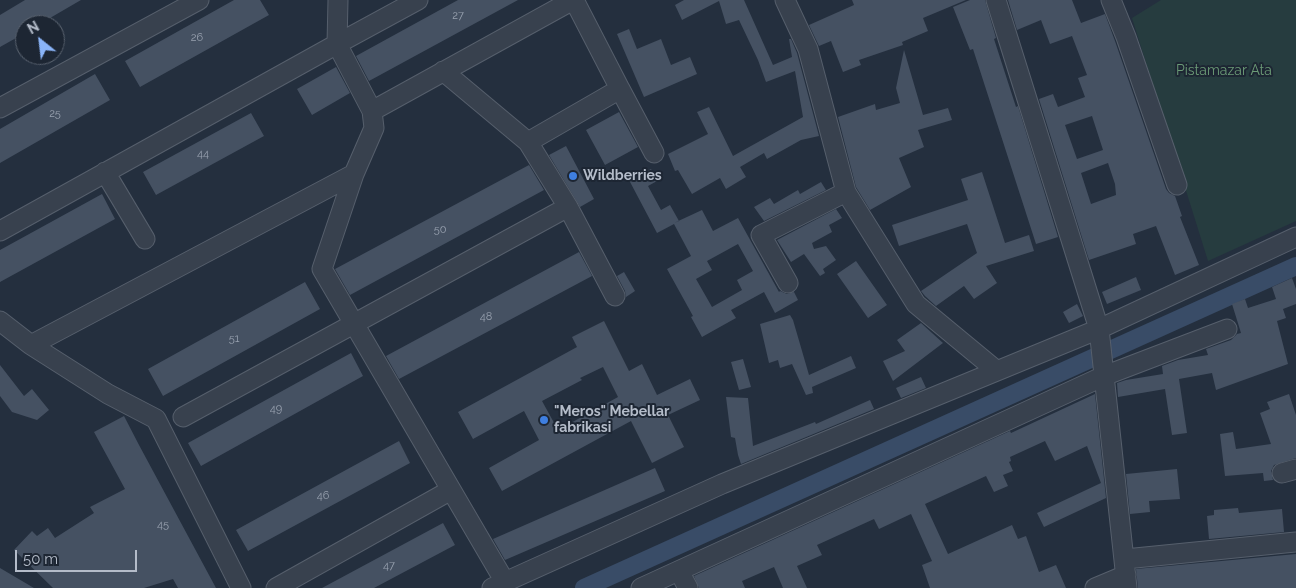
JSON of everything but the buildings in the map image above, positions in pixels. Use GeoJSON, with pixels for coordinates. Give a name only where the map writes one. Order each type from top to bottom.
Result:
{"type":"FeatureCollection","features":[{"type":"Feature","properties":{"kind":"street"},"geometry":{"type":"LineString","coordinates":[[0,108],[199,0]]}},
{"type":"Feature","properties":{"kind":"street"},"geometry":{"type":"LineString","coordinates":[[338,0],[337,44],[372,111],[374,128],[354,174],[322,269],[451,490],[498,585],[722,484],[1098,329],[1296,237]]}},
{"type":"Feature","properties":{"kind":"street"},"geometry":{"type":"LineString","coordinates":[[0,232],[105,172],[418,0]]}},
{"type":"Feature","properties":{"kind":"street"},"geometry":{"type":"LineString","coordinates":[[372,111],[573,0],[654,153]]}},
{"type":"Feature","properties":{"kind":"street"},"geometry":{"type":"LineString","coordinates":[[785,0],[808,49],[846,192],[916,304],[997,371]]}},
{"type":"Feature","properties":{"kind":"street"},"geometry":{"type":"LineString","coordinates":[[996,0],[1098,329],[1126,574]]}},
{"type":"Feature","properties":{"kind":"street"},"geometry":{"type":"LineString","coordinates":[[1111,0],[1126,37],[1177,185]]}},
{"type":"Feature","properties":{"kind":"street"},"geometry":{"type":"LineString","coordinates":[[444,71],[528,142],[568,207],[615,296]]}},
{"type":"Feature","properties":{"kind":"street"},"geometry":{"type":"LineString","coordinates":[[528,142],[620,89]]}},
{"type":"Feature","properties":{"kind":"street"},"geometry":{"type":"LineString","coordinates":[[105,172],[145,239]]}},
{"type":"Feature","properties":{"kind":"street"},"geometry":{"type":"LineString","coordinates":[[31,345],[354,174]]}},
{"type":"Feature","properties":{"kind":"street"},"geometry":{"type":"LineString","coordinates":[[788,283],[761,235],[846,192]]}},
{"type":"Feature","properties":{"kind":"street"},"geometry":{"type":"LineString","coordinates":[[183,416],[568,207]]}},
{"type":"Feature","properties":{"kind":"street"},"geometry":{"type":"LineString","coordinates":[[0,321],[31,345],[108,394],[156,419],[241,588]]}},
{"type":"Feature","properties":{"kind":"street"},"geometry":{"type":"LineString","coordinates":[[641,588],[1104,376],[1227,329]]}},
{"type":"Feature","properties":{"kind":"street"},"geometry":{"type":"LineString","coordinates":[[276,588],[451,490]]}},
{"type":"Feature","properties":{"kind":"street"},"geometry":{"type":"LineString","coordinates":[[1095,588],[1126,574],[1296,542]]}},
{"type":"Feature","properties":{"kind":"street"},"geometry":{"type":"LineString","coordinates":[[679,571],[688,588]]}},
{"type":"Feature","properties":{"kind":"green space","name":"Pistamazar Ata"},"geometry":{"type":"Polygon","coordinates":[[[1161,0],[1296,0],[1296,221],[1208,261],[1132,18],[1161,0]]]}},
{"type":"Feature","properties":{"kind":"waterway"},"geometry":{"type":"LineString","coordinates":[[584,588],[1296,266]]}},
{"type":"Feature","properties":{"kind":"place","name":"Wildberries"},"geometry":{"type":"Point","coordinates":[573,176]}},
{"type":"Feature","properties":{"kind":"place","name":"\"Meros\" Mebellar fabrikasi"},"geometry":{"type":"Point","coordinates":[544,420]}}]}
